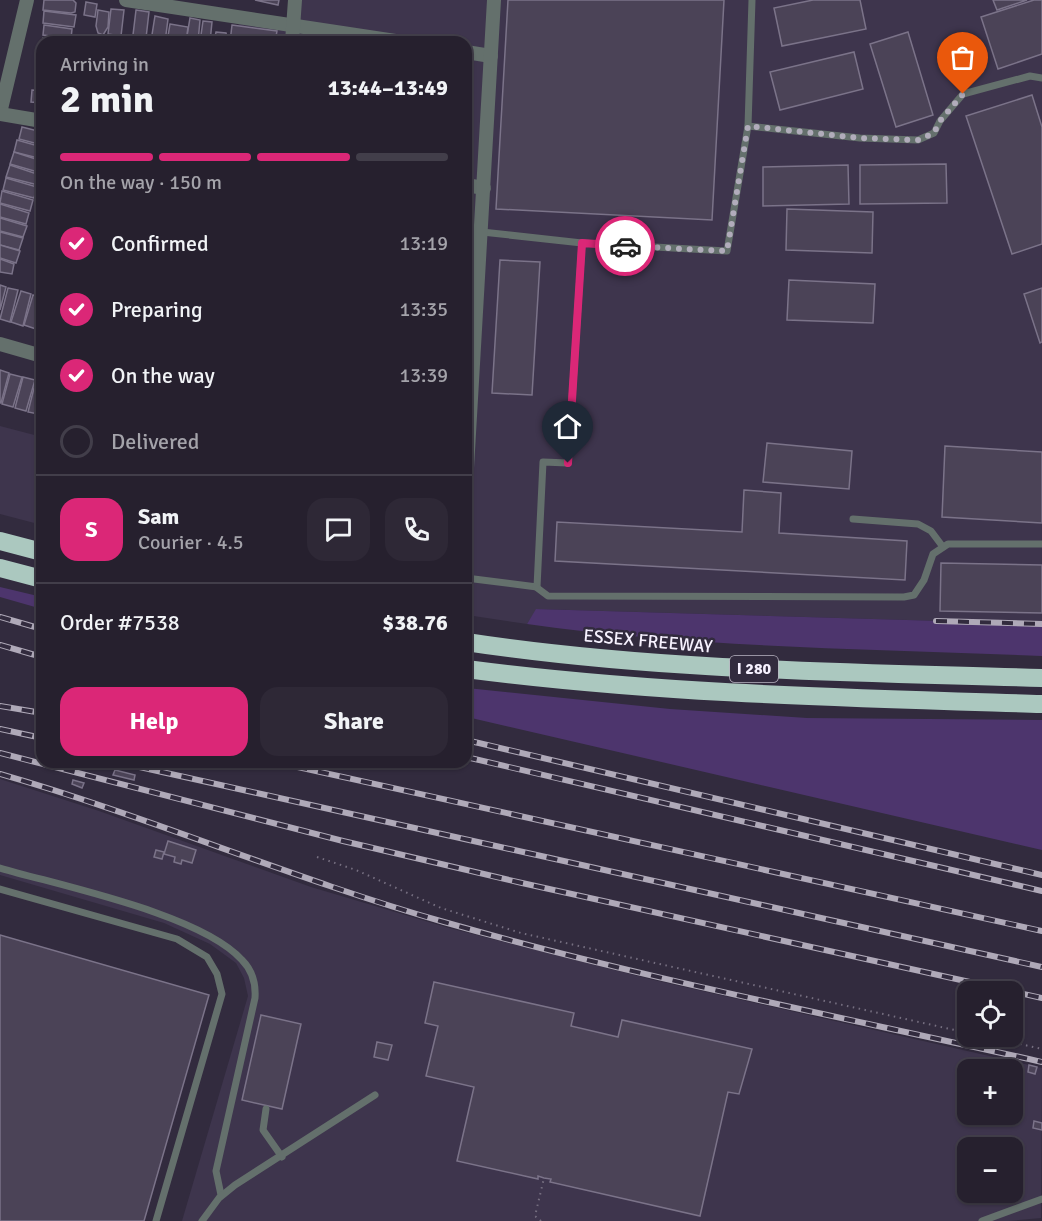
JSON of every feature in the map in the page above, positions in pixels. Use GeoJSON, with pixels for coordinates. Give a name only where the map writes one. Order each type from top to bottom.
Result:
{"type":"FeatureCollection","features":[{"type":"Feature","properties":{"kind":"highway"},"geometry":{"type":"LineString","coordinates":[[0,542],[36,551]]}},
{"type":"Feature","properties":{"kind":"highway"},"geometry":{"type":"LineString","coordinates":[[0,568],[36,577]]}},
{"type":"Feature","properties":{"kind":"highway","name":"ESSEX FREEWAY"},"geometry":{"type":"LineString","coordinates":[[472,643],[608,660],[691,666],[1042,678]]}},
{"type":"Feature","properties":{"kind":"highway","name":"I 280"},"geometry":{"type":"LineString","coordinates":[[472,670],[574,682],[697,692],[1042,704]]}},
{"type":"Feature","properties":{"kind":"street"},"geometry":{"type":"LineString","coordinates":[[27,0],[0,114],[36,120]]}},
{"type":"Feature","properties":{"kind":"street"},"geometry":{"type":"LineString","coordinates":[[126,0],[361,36]]}},
{"type":"Feature","properties":{"kind":"street"},"geometry":{"type":"LineString","coordinates":[[292,36],[295,0]]}},
{"type":"Feature","properties":{"kind":"street"},"geometry":{"type":"LineString","coordinates":[[472,320],[482,232],[494,0]]}},
{"type":"Feature","properties":{"kind":"street"},"geometry":{"type":"LineString","coordinates":[[472,53],[491,56]]}},
{"type":"Feature","properties":{"kind":"street"},"geometry":{"type":"LineString","coordinates":[[472,186],[484,188]]}},
{"type":"Feature","properties":{"kind":"street"},"geometry":{"type":"LineString","coordinates":[[0,344],[36,354]]}},
{"type":"Feature","properties":{"kind":"lane"},"geometry":{"type":"LineString","coordinates":[[482,232],[582,243],[727,251],[748,126],[752,0]]}},
{"type":"Feature","properties":{"kind":"lane"},"geometry":{"type":"LineString","coordinates":[[748,126],[860,138],[918,140],[934,133],[940,121],[963,94],[1030,76],[1042,78]]}},
{"type":"Feature","properties":{"kind":"lane"},"geometry":{"type":"LineString","coordinates":[[536,587],[543,462],[568,463],[582,243]]}},
{"type":"Feature","properties":{"kind":"lane"},"geometry":{"type":"LineString","coordinates":[[853,519],[918,524],[931,531],[943,547]]}},
{"type":"Feature","properties":{"kind":"lane"},"geometry":{"type":"LineString","coordinates":[[472,579],[536,587],[548,596],[904,597],[914,595],[924,580],[933,554],[948,544],[1042,544]]}},
{"type":"Feature","properties":{"kind":"lane"},"geometry":{"type":"LineString","coordinates":[[0,868],[179,922],[221,943],[247,966],[254,983],[255,998],[216,1171],[221,1195]]}},
{"type":"Feature","properties":{"kind":"lane"},"geometry":{"type":"LineString","coordinates":[[0,889],[177,939],[207,957],[216,974],[222,993],[156,1221]]}},
{"type":"Feature","properties":{"kind":"lane"},"geometry":{"type":"LineString","coordinates":[[202,1221],[221,1195],[375,1095]]}},
{"type":"Feature","properties":{"kind":"lane"},"geometry":{"type":"LineString","coordinates":[[266,1109],[263,1130],[282,1156]]}},
{"type":"Feature","properties":{"kind":"lane"},"geometry":{"type":"LineString","coordinates":[[982,1221],[1042,1199]]}},
{"type":"Feature","properties":{"kind":"path"},"geometry":{"type":"LineString","coordinates":[[317,857],[356,870],[441,908],[521,933],[957,1031]]}},
{"type":"Feature","properties":{"kind":"path"},"geometry":{"type":"LineString","coordinates":[[1023,1045],[1042,1049]]}},
{"type":"Feature","properties":{"kind":"path"},"geometry":{"type":"LineString","coordinates":[[541,1221],[536,1216],[544,1178]]}},
{"type":"Feature","properties":{"kind":"shaded area"},"geometry":{"type":"Polygon","coordinates":[[[299,0],[1042,0],[1042,624],[537,609],[527,624],[472,616],[472,36],[237,36],[240,15],[297,22],[299,0]]]}},
{"type":"Feature","properties":{"kind":"shaded area"},"geometry":{"type":"Polygon","coordinates":[[[0,426],[36,435],[36,523],[0,514],[0,426]]]}},
{"type":"Feature","properties":{"kind":"shaded area"},"geometry":{"type":"Polygon","coordinates":[[[0,587],[36,596],[36,607],[0,597],[0,587]]]}},
{"type":"Feature","properties":{"kind":"shaded area"},"geometry":{"type":"Polygon","coordinates":[[[536,609],[1042,624],[1042,656],[784,646],[655,638],[527,624],[536,609]]]}},
{"type":"Feature","properties":{"kind":"shaded area"},"geometry":{"type":"Polygon","coordinates":[[[472,689],[670,709],[807,718],[1042,720],[1042,850],[472,718],[472,689]]]}},
{"type":"Feature","properties":{"kind":"shaded area"},"geometry":{"type":"Polygon","coordinates":[[[0,779],[99,811],[311,887],[449,928],[654,980],[1002,1059],[957,1059],[957,1125],[1023,1125],[1023,1064],[1042,1068],[1041,1218],[1009,1221],[182,1221],[248,996],[244,978],[236,963],[210,944],[164,923],[0,875],[0,779]]]}},
{"type":"Feature","properties":{"kind":"building"},"geometry":{"type":"Polygon","coordinates":[[[44,0],[73,0],[76,3],[75,12],[43,10],[44,0]]]}},
{"type":"Feature","properties":{"kind":"building"},"geometry":{"type":"Polygon","coordinates":[[[255,0],[279,0],[278,5],[255,0]]]}},
{"type":"Feature","properties":{"kind":"building"},"geometry":{"type":"Polygon","coordinates":[[[508,0],[724,0],[712,220],[496,209],[508,0]]]}},
{"type":"Feature","properties":{"kind":"building"},"geometry":{"type":"Polygon","coordinates":[[[813,0],[860,0],[866,29],[782,46],[774,8],[813,0]]]}},
{"type":"Feature","properties":{"kind":"building"},"geometry":{"type":"Polygon","coordinates":[[[993,0],[1027,0],[997,10],[993,0]]]}},
{"type":"Feature","properties":{"kind":"building"},"geometry":{"type":"Polygon","coordinates":[[[1034,0],[1042,0],[1042,54],[998,69],[981,17],[1034,0]]]}},
{"type":"Feature","properties":{"kind":"building"},"geometry":{"type":"Polygon","coordinates":[[[86,2],[97,4],[95,17],[84,15],[86,2]]]}},
{"type":"Feature","properties":{"kind":"building"},"geometry":{"type":"Polygon","coordinates":[[[111,9],[124,10],[121,36],[108,34],[111,9]]]}},
{"type":"Feature","properties":{"kind":"building"},"geometry":{"type":"Polygon","coordinates":[[[98,10],[109,12],[108,27],[103,35],[98,33],[96,26],[98,10]]]}},
{"type":"Feature","properties":{"kind":"building"},"geometry":{"type":"Polygon","coordinates":[[[136,10],[149,12],[146,36],[133,35],[136,10]]]}},
{"type":"Feature","properties":{"kind":"building"},"geometry":{"type":"Polygon","coordinates":[[[44,11],[76,15],[74,27],[43,23],[44,11]]]}},
{"type":"Feature","properties":{"kind":"building"},"geometry":{"type":"Polygon","coordinates":[[[155,16],[168,19],[166,36],[152,36],[155,16]]]}},
{"type":"Feature","properties":{"kind":"building"},"geometry":{"type":"Polygon","coordinates":[[[190,18],[200,20],[199,36],[187,36],[190,18]]]}},
{"type":"Feature","properties":{"kind":"building"},"geometry":{"type":"Polygon","coordinates":[[[203,21],[212,22],[211,36],[201,36],[203,21]]]}},
{"type":"Feature","properties":{"kind":"building"},"geometry":{"type":"Polygon","coordinates":[[[170,24],[188,27],[187,36],[168,36],[170,24]]]}},
{"type":"Feature","properties":{"kind":"building"},"geometry":{"type":"Polygon","coordinates":[[[44,25],[72,29],[71,36],[43,35],[44,25]]]}},
{"type":"Feature","properties":{"kind":"building"},"geometry":{"type":"Polygon","coordinates":[[[232,25],[277,31],[276,36],[231,36],[232,25]]]}},
{"type":"Feature","properties":{"kind":"building"},"geometry":{"type":"Polygon","coordinates":[[[216,32],[226,33],[227,36],[215,36],[216,32]]]}},
{"type":"Feature","properties":{"kind":"building"},"geometry":{"type":"Polygon","coordinates":[[[908,32],[933,115],[896,127],[870,44],[908,32]]]}},
{"type":"Feature","properties":{"kind":"building"},"geometry":{"type":"Polygon","coordinates":[[[854,52],[863,89],[780,110],[770,72],[854,52]]]}},
{"type":"Feature","properties":{"kind":"building"},"geometry":{"type":"Polygon","coordinates":[[[32,90],[36,90],[36,102],[31,102],[32,90]]]}},
{"type":"Feature","properties":{"kind":"building"},"geometry":{"type":"Polygon","coordinates":[[[1032,95],[1042,127],[1042,244],[1012,254],[966,116],[1032,95]]]}},
{"type":"Feature","properties":{"kind":"building"},"geometry":{"type":"Polygon","coordinates":[[[22,127],[36,130],[36,143],[19,139],[22,127]]]}},
{"type":"Feature","properties":{"kind":"building"},"geometry":{"type":"Polygon","coordinates":[[[17,140],[36,145],[36,158],[14,152],[17,140]]]}},
{"type":"Feature","properties":{"kind":"building"},"geometry":{"type":"Polygon","coordinates":[[[14,152],[36,159],[36,172],[10,164],[14,152]]]}},
{"type":"Feature","properties":{"kind":"building"},"geometry":{"type":"Polygon","coordinates":[[[946,164],[947,203],[860,204],[860,165],[946,164]]]}},
{"type":"Feature","properties":{"kind":"building"},"geometry":{"type":"Polygon","coordinates":[[[10,165],[36,174],[36,184],[6,177],[10,165]]]}},
{"type":"Feature","properties":{"kind":"building"},"geometry":{"type":"Polygon","coordinates":[[[848,165],[849,204],[763,206],[763,167],[848,165]]]}},
{"type":"Feature","properties":{"kind":"building"},"geometry":{"type":"Polygon","coordinates":[[[6,178],[36,187],[34,198],[3,190],[6,178]]]}},
{"type":"Feature","properties":{"kind":"building"},"geometry":{"type":"Polygon","coordinates":[[[2,191],[33,200],[30,211],[0,203],[2,191]]]}},
{"type":"Feature","properties":{"kind":"building"},"geometry":{"type":"Polygon","coordinates":[[[0,204],[29,213],[26,224],[0,217],[0,204]]]}},
{"type":"Feature","properties":{"kind":"building"},"geometry":{"type":"Polygon","coordinates":[[[787,209],[873,212],[872,253],[786,250],[787,209]]]}},
{"type":"Feature","properties":{"kind":"building"},"geometry":{"type":"Polygon","coordinates":[[[0,218],[27,226],[23,237],[0,231],[0,218]]]}},
{"type":"Feature","properties":{"kind":"building"},"geometry":{"type":"Polygon","coordinates":[[[0,232],[23,238],[19,250],[0,245],[0,232]]]}},
{"type":"Feature","properties":{"kind":"building"},"geometry":{"type":"Polygon","coordinates":[[[0,245],[20,251],[16,263],[0,258],[0,245]]]}},
{"type":"Feature","properties":{"kind":"building"},"geometry":{"type":"Polygon","coordinates":[[[0,259],[14,264],[12,274],[0,272],[0,259]]]}},
{"type":"Feature","properties":{"kind":"building"},"geometry":{"type":"Polygon","coordinates":[[[500,260],[540,262],[532,395],[492,393],[500,260]]]}},
{"type":"Feature","properties":{"kind":"building"},"geometry":{"type":"Polygon","coordinates":[[[789,280],[875,284],[873,323],[787,320],[789,280]]]}},
{"type":"Feature","properties":{"kind":"building"},"geometry":{"type":"Polygon","coordinates":[[[0,285],[6,287],[0,310],[0,285]]]}},
{"type":"Feature","properties":{"kind":"building"},"geometry":{"type":"Polygon","coordinates":[[[8,288],[18,290],[10,322],[0,319],[8,288]]]}},
{"type":"Feature","properties":{"kind":"building"},"geometry":{"type":"Polygon","coordinates":[[[1042,288],[1042,342],[1040,343],[1024,294],[1042,288]]]}},
{"type":"Feature","properties":{"kind":"building"},"geometry":{"type":"Polygon","coordinates":[[[21,291],[31,294],[23,326],[11,322],[21,291]]]}},
{"type":"Feature","properties":{"kind":"building"},"geometry":{"type":"Polygon","coordinates":[[[33,295],[36,296],[36,329],[24,325],[33,295]]]}},
{"type":"Feature","properties":{"kind":"building"},"geometry":{"type":"Polygon","coordinates":[[[0,370],[9,373],[1,403],[0,403],[0,370]]]}},
{"type":"Feature","properties":{"kind":"building"},"geometry":{"type":"Polygon","coordinates":[[[10,374],[22,377],[13,407],[2,404],[10,374]]]}},
{"type":"Feature","properties":{"kind":"building"},"geometry":{"type":"Polygon","coordinates":[[[23,377],[35,380],[26,411],[15,408],[23,377]]]}},
{"type":"Feature","properties":{"kind":"building"},"geometry":{"type":"Polygon","coordinates":[[[36,380],[36,414],[28,412],[36,380]]]}},
{"type":"Feature","properties":{"kind":"building"},"geometry":{"type":"Polygon","coordinates":[[[767,443],[852,451],[849,489],[763,482],[767,443]]]}},
{"type":"Feature","properties":{"kind":"building"},"geometry":{"type":"Polygon","coordinates":[[[945,446],[1042,452],[1042,523],[942,517],[945,446]]]}},
{"type":"Feature","properties":{"kind":"building"},"geometry":{"type":"Polygon","coordinates":[[[744,490],[781,493],[779,533],[907,541],[905,580],[555,561],[557,522],[742,532],[744,490]]]}},
{"type":"Feature","properties":{"kind":"building"},"geometry":{"type":"Polygon","coordinates":[[[941,563],[1042,565],[1042,613],[940,611],[941,563]]]}},
{"type":"Feature","properties":{"kind":"building"},"geometry":{"type":"Polygon","coordinates":[[[115,770],[135,775],[134,780],[113,775],[115,770]]]}},
{"type":"Feature","properties":{"kind":"building"},"geometry":{"type":"Polygon","coordinates":[[[73,780],[84,783],[82,788],[72,784],[73,780]]]}},
{"type":"Feature","properties":{"kind":"building"},"geometry":{"type":"Polygon","coordinates":[[[168,841],[196,850],[192,863],[182,860],[181,864],[174,862],[175,857],[164,854],[168,841]]]}},
{"type":"Feature","properties":{"kind":"building"},"geometry":{"type":"Polygon","coordinates":[[[156,850],[164,852],[162,859],[154,857],[156,850]]]}},
{"type":"Feature","properties":{"kind":"building"},"geometry":{"type":"Polygon","coordinates":[[[0,935],[209,995],[144,1221],[0,1221],[0,935]]]}},
{"type":"Feature","properties":{"kind":"building"},"geometry":{"type":"Polygon","coordinates":[[[434,982],[574,1013],[571,1026],[618,1037],[622,1020],[752,1049],[739,1094],[728,1092],[700,1216],[550,1182],[551,1179],[538,1176],[538,1179],[457,1161],[474,1087],[426,1076],[438,1026],[425,1023],[434,982]]]}},
{"type":"Feature","properties":{"kind":"building"},"geometry":{"type":"Polygon","coordinates":[[[261,1015],[301,1024],[282,1109],[242,1100],[261,1015]]]}},
{"type":"Feature","properties":{"kind":"building"},"geometry":{"type":"Polygon","coordinates":[[[377,1042],[392,1045],[388,1060],[374,1057],[377,1042]]]}},
{"type":"Feature","properties":{"kind":"building"},"geometry":{"type":"Polygon","coordinates":[[[1029,1065],[1037,1067],[1035,1074],[1028,1072],[1029,1065]]]}},
{"type":"Feature","properties":{"kind":"building"},"geometry":{"type":"Polygon","coordinates":[[[1034,1121],[1042,1123],[1042,1130],[1033,1128],[1034,1121]]]}},
{"type":"Feature","properties":{"kind":"railway"},"geometry":{"type":"LineString","coordinates":[[0,617],[36,627]]}},
{"type":"Feature","properties":{"kind":"railway"},"geometry":{"type":"LineString","coordinates":[[936,621],[1042,624]]}},
{"type":"Feature","properties":{"kind":"railway"},"geometry":{"type":"LineString","coordinates":[[0,645],[36,655]]}},
{"type":"Feature","properties":{"kind":"railway"},"geometry":{"type":"LineString","coordinates":[[0,706],[36,712]]}},
{"type":"Feature","properties":{"kind":"railway"},"geometry":{"type":"LineString","coordinates":[[0,729],[36,737]]}},
{"type":"Feature","properties":{"kind":"railway"},"geometry":{"type":"LineString","coordinates":[[472,741],[1042,875]]}},
{"type":"Feature","properties":{"kind":"railway"},"geometry":{"type":"LineString","coordinates":[[0,753],[36,762]]}},
{"type":"Feature","properties":{"kind":"railway"},"geometry":{"type":"LineString","coordinates":[[472,758],[1042,891]]}},
{"type":"Feature","properties":{"kind":"railway"},"geometry":{"type":"LineString","coordinates":[[58,768],[343,841],[522,883],[1042,998]]}},
{"type":"Feature","properties":{"kind":"railway"},"geometry":{"type":"LineString","coordinates":[[144,768],[1042,967]]}},
{"type":"Feature","properties":{"kind":"railway"},"geometry":{"type":"LineString","coordinates":[[302,768],[1042,931]]}},
{"type":"Feature","properties":{"kind":"railway"},"geometry":{"type":"LineString","coordinates":[[0,774],[111,809],[332,887],[444,922],[667,979],[1042,1062]]}},
{"type":"Feature","properties":{"kind":"way so far"},"geometry":{"type":"LineString","coordinates":[[625,246],[727,251],[748,126],[860,138],[918,140],[934,133],[940,121],[963,94]]}},
{"type":"Feature","properties":{"kind":"route"},"geometry":{"type":"LineString","coordinates":[[568,463],[582,243],[625,246]]}}]}
